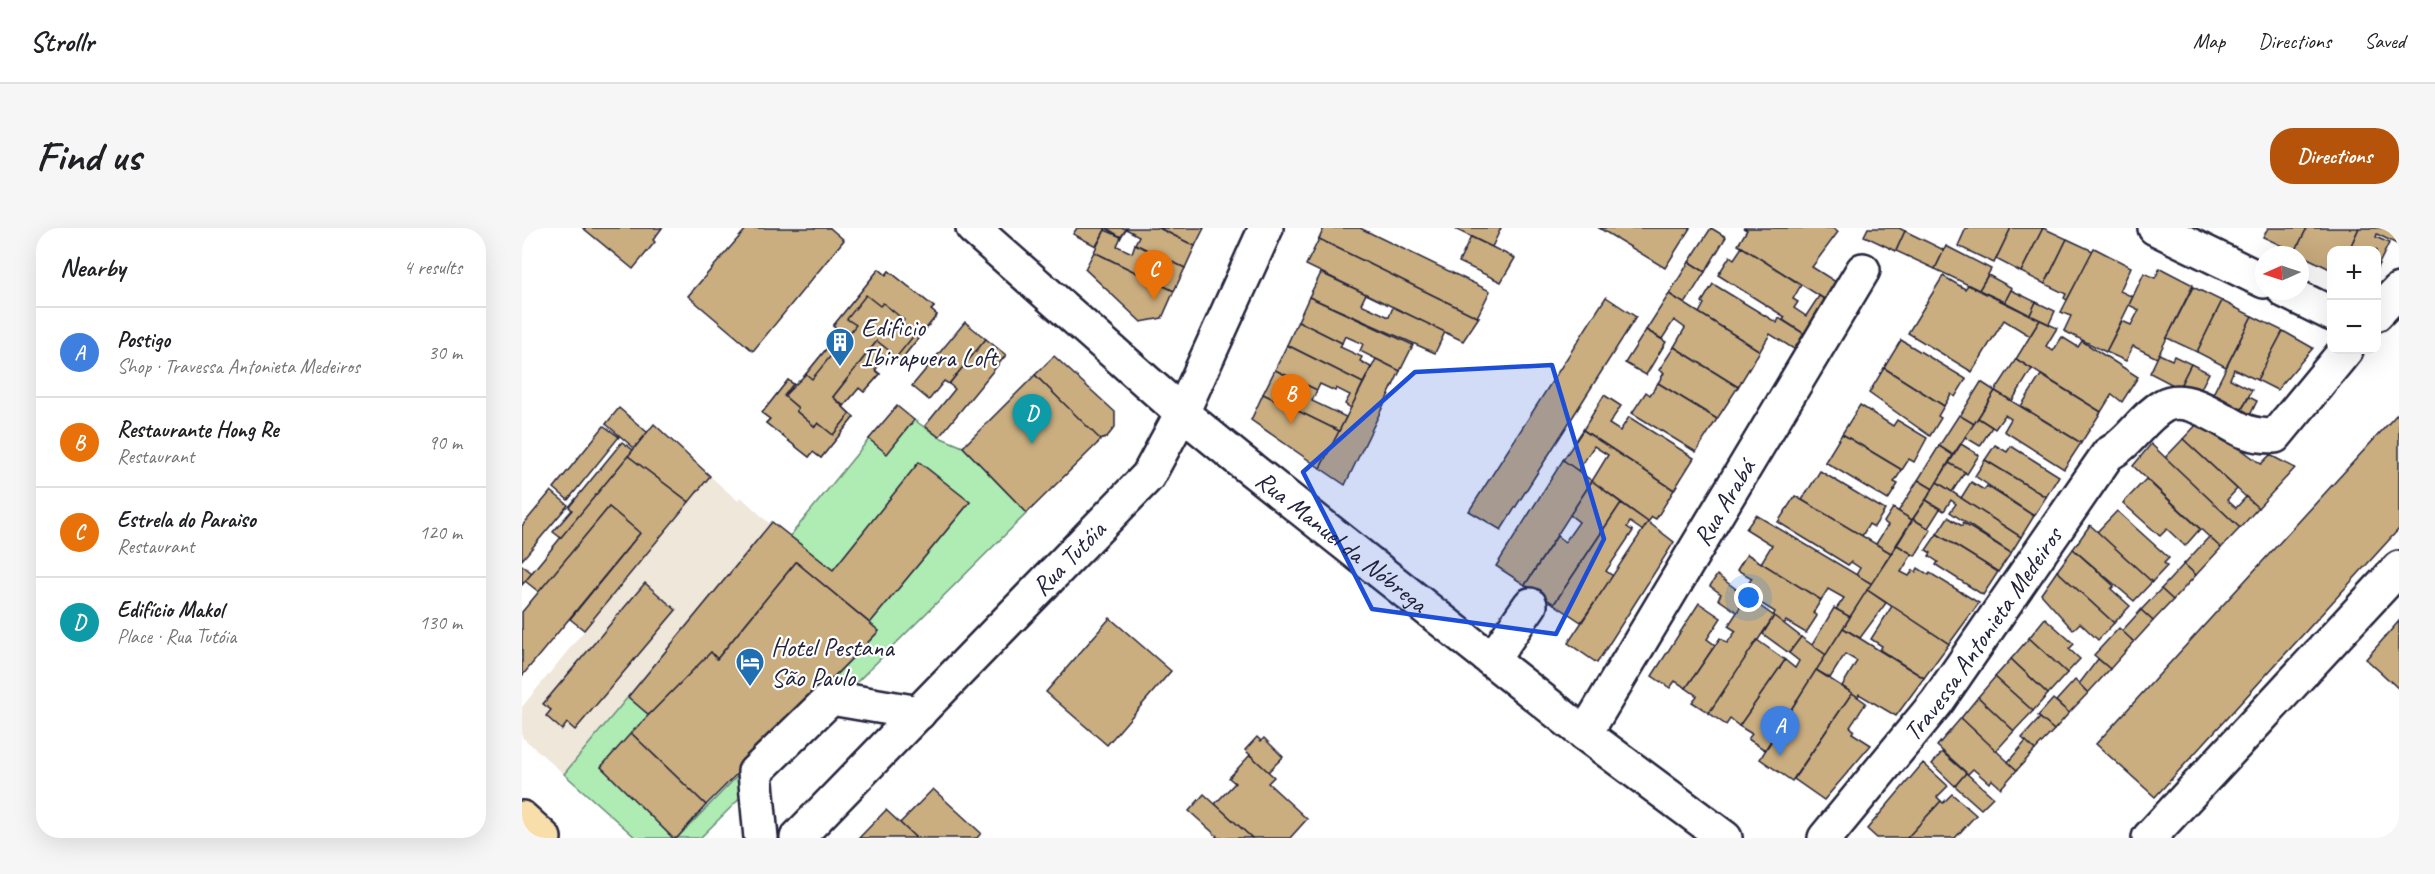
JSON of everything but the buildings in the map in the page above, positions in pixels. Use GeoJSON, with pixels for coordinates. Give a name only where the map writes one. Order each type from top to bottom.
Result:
{"type":"FeatureCollection","features":[{"type":"Feature","properties":{"kind":"main road"},"geometry":{"type":"LineString","coordinates":[[522,818],[544,838]]}},
{"type":"Feature","properties":{"kind":"street","name":"Rua Manuel da Nóbrega"},"geometry":{"type":"LineString","coordinates":[[973,228],[1182,413],[1585,734],[1725,838]]}},
{"type":"Feature","properties":{"kind":"street","name":"Rua Tutóia"},"geometry":{"type":"LineString","coordinates":[[797,838],[1148,476],[1182,413],[1266,228]]}},
{"type":"Feature","properties":{"kind":"street"},"geometry":{"type":"LineString","coordinates":[[2156,228],[2255,277]]}},
{"type":"Feature","properties":{"kind":"street","name":"Rua Arabá"},"geometry":{"type":"LineString","coordinates":[[1585,734],[1863,270]]}},
{"type":"Feature","properties":{"kind":"street"},"geometry":{"type":"LineString","coordinates":[[2381,309],[2399,290]]}},
{"type":"Feature","properties":{"kind":"street"},"geometry":{"type":"LineString","coordinates":[[2303,300],[2327,312]]}},
{"type":"Feature","properties":{"kind":"street","name":"Travessa Antonieta Medeiros"},"geometry":{"type":"LineString","coordinates":[[1825,838],[1937,702],[2101,460],[2123,444],[2164,406],[2176,401],[2194,406],[2260,436],[2276,436],[2343,354]]}},
{"type":"Feature","properties":{"kind":"street"},"geometry":{"type":"LineString","coordinates":[[2149,838],[2399,568]]}},
{"type":"Feature","properties":{"kind":"street"},"geometry":{"type":"LineString","coordinates":[[1492,660],[1530,605]]}},
{"type":"Feature","properties":{"kind":"street"},"geometry":{"type":"LineString","coordinates":[[761,838],[755,772],[831,698],[919,713]]}},
{"type":"Feature","properties":{"kind":"highlighted area"},"geometry":{"type":"Polygon","coordinates":[[[1552,365],[1604,539],[1556,634],[1372,609],[1303,472],[1415,372],[1552,365]]]}},
{"type":"Feature","properties":{"kind":"shaded area"},"geometry":{"type":"Polygon","coordinates":[[[710,476],[738,501],[741,497],[770,524],[564,774],[522,737],[522,707],[710,476]]]}},
{"type":"Feature","properties":{"kind":"green space"},"geometry":{"type":"Polygon","coordinates":[[[914,420],[939,437],[963,447],[1027,513],[700,838],[677,838],[879,631],[870,623],[970,502],[919,462],[833,570],[790,536],[869,439],[887,453],[914,420]]]}},
{"type":"Feature","properties":{"kind":"green space"},"geometry":{"type":"Polygon","coordinates":[[[628,697],[649,715],[601,767],[673,838],[636,838],[564,774],[628,697]]]}},
{"type":"Feature","properties":{"kind":"place","name":"Estrela do Paraiso"},"geometry":{"type":"Point","coordinates":[1154,300]}},
{"type":"Feature","properties":{"kind":"place","name":"Edificio Ibirapuera Loft"},"geometry":{"type":"Point","coordinates":[840,368]}},
{"type":"Feature","properties":{"kind":"place","name":"Restaurante Hong Re"},"geometry":{"type":"Point","coordinates":[1291,424]}},
{"type":"Feature","properties":{"kind":"place","name":"Edifício Makol"},"geometry":{"type":"Point","coordinates":[1032,444]}},
{"type":"Feature","properties":{"kind":"place","name":"Hotel Pestana São Paulo"},"geometry":{"type":"Point","coordinates":[750,688]}},
{"type":"Feature","properties":{"kind":"place","name":"Postigo"},"geometry":{"type":"Point","coordinates":[1780,756]}}]}
